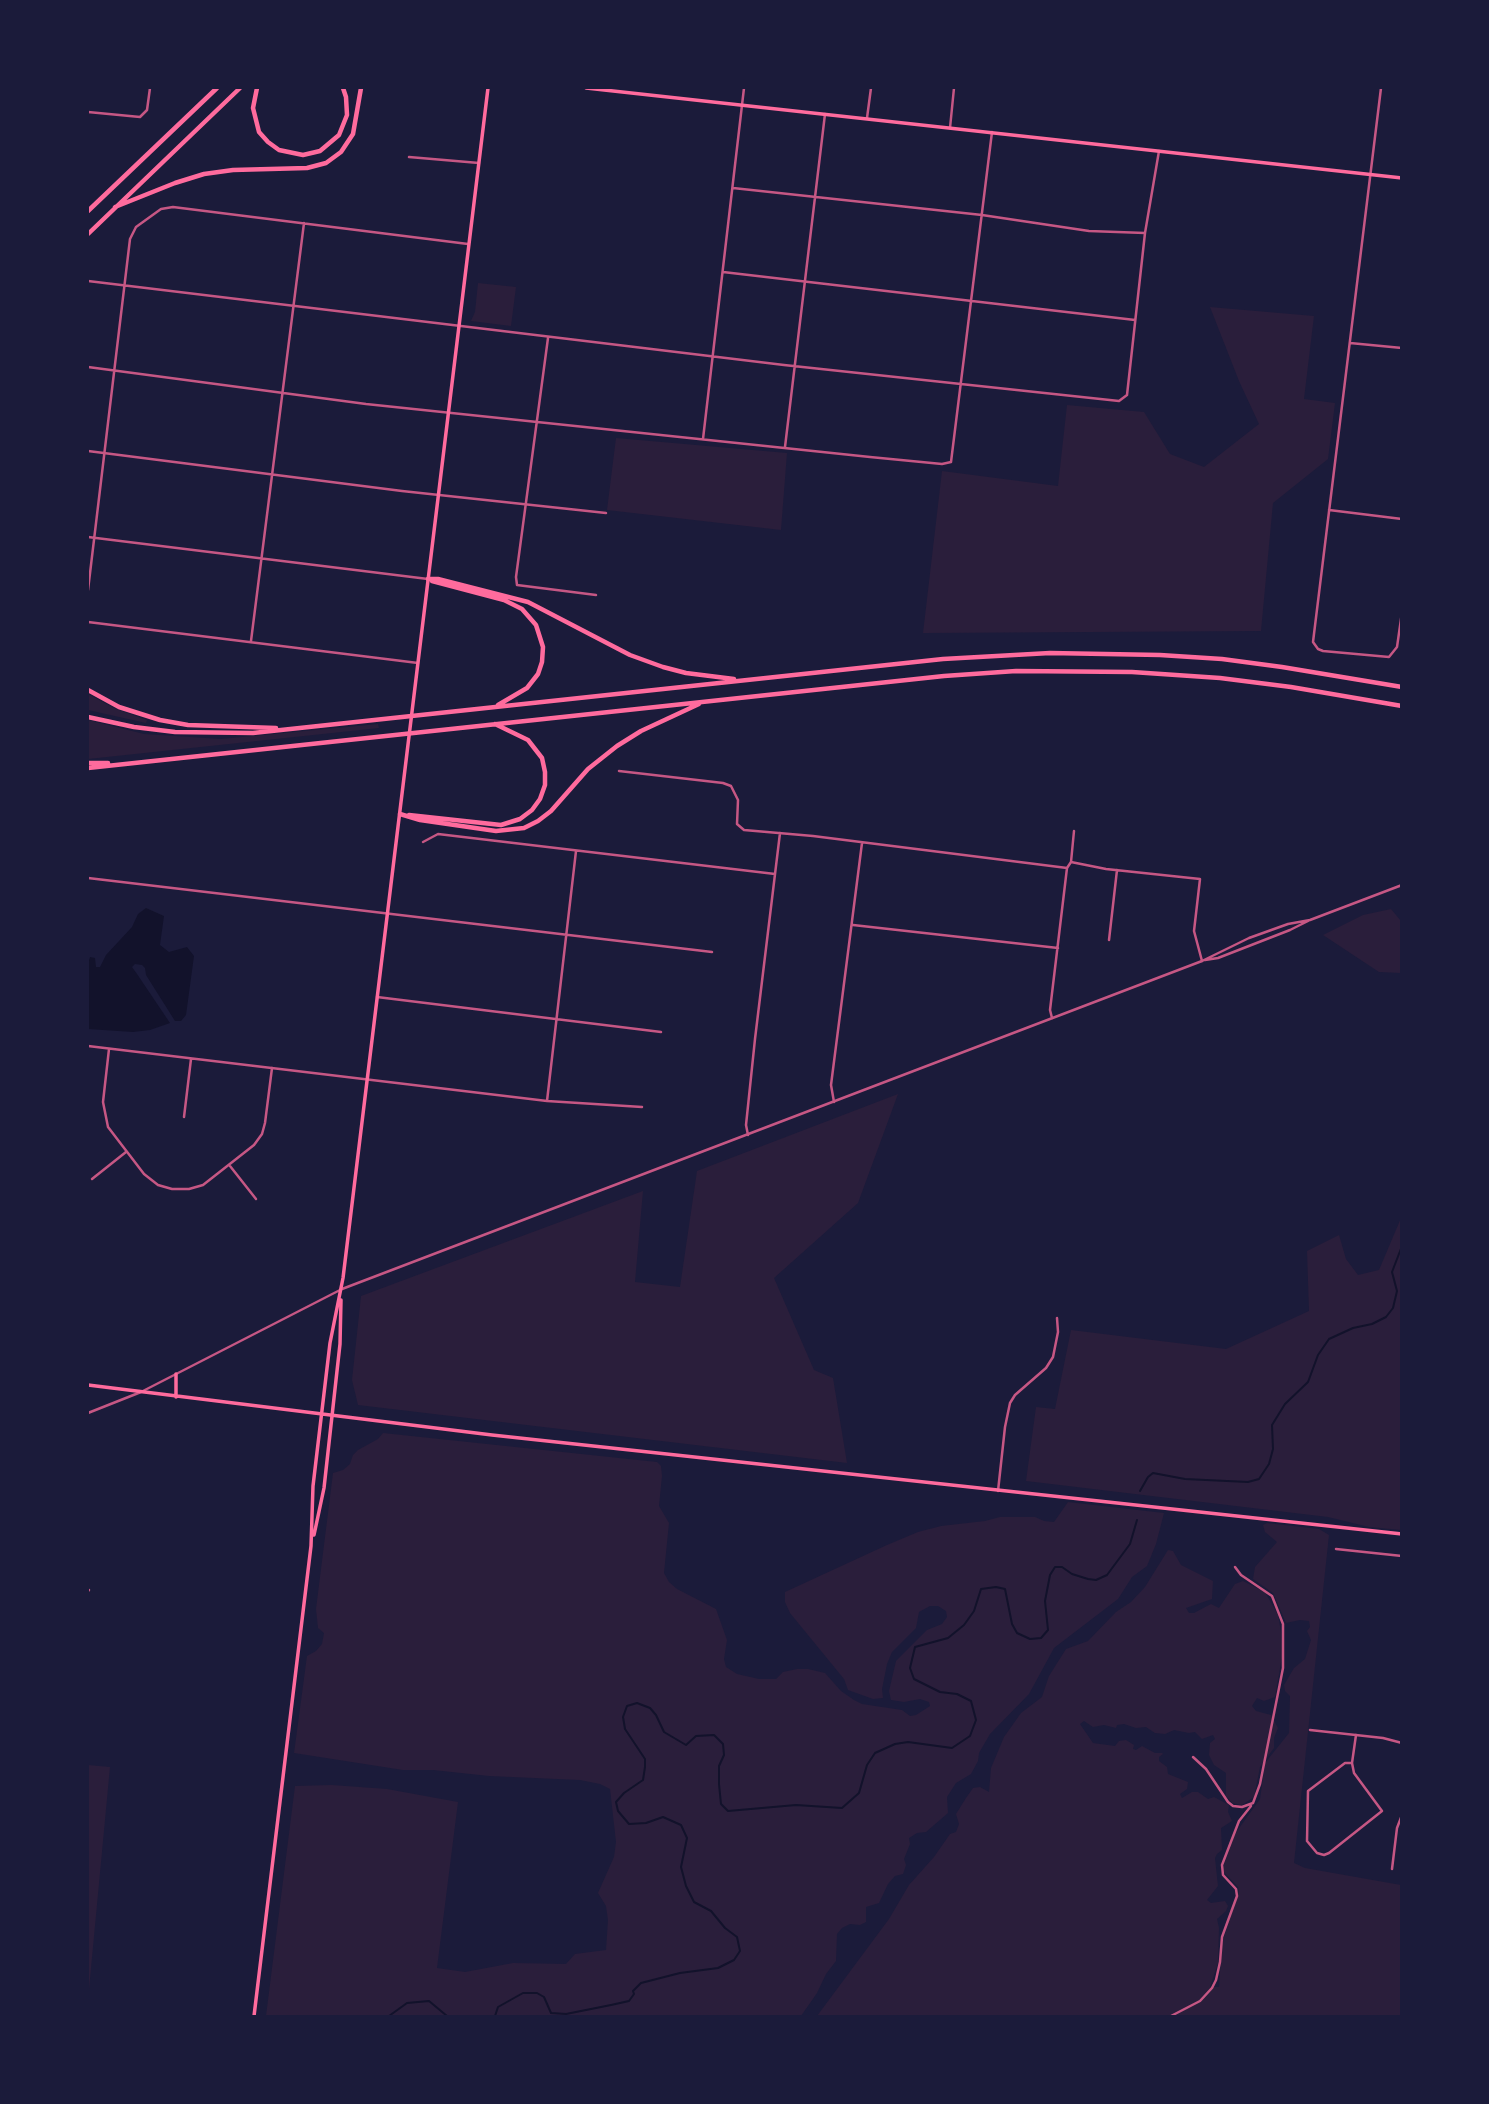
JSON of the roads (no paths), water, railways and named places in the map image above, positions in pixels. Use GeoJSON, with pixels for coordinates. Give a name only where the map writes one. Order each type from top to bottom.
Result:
{"type":"FeatureCollection","features":[{"type":"Feature","properties":{"kind":"highway"},"geometry":{"type":"LineString","coordinates":[[88,211],[217,88]]}},
{"type":"Feature","properties":{"kind":"highway"},"geometry":{"type":"LineString","coordinates":[[88,234],[240,88]]}},
{"type":"Feature","properties":{"kind":"highway"},"geometry":{"type":"LineString","coordinates":[[257,88],[253,108],[259,132],[279,150],[303,155],[325,148],[339,135],[347,115],[343,88]]}},
{"type":"Feature","properties":{"kind":"highway"},"geometry":{"type":"LineString","coordinates":[[115,207],[204,174],[233,170],[307,168],[326,163],[341,152],[353,134],[361,88]]}},
{"type":"Feature","properties":{"kind":"highway"},"geometry":{"type":"LineString","coordinates":[[428,579],[438,579],[528,602],[631,654],[663,667],[687,673],[746,680]]}},
{"type":"Feature","properties":{"kind":"highway"},"geometry":{"type":"LineString","coordinates":[[428,579],[504,600],[523,609],[536,625],[543,652],[538,674],[522,692],[494,707]]}},
{"type":"Feature","properties":{"kind":"highway"},"geometry":{"type":"LineString","coordinates":[[88,716],[134,727],[231,734],[943,659],[1050,653],[1222,659],[1402,687]]}},
{"type":"Feature","properties":{"kind":"highway"},"geometry":{"type":"LineString","coordinates":[[88,767],[944,676],[1016,671],[1185,675],[1244,681],[1402,707]]}},
{"type":"Feature","properties":{"kind":"highway"},"geometry":{"type":"LineString","coordinates":[[88,690],[132,712],[173,723],[293,729]]}},
{"type":"Feature","properties":{"kind":"highway"},"geometry":{"type":"LineString","coordinates":[[400,814],[420,820],[496,831],[524,828],[551,811],[588,769],[617,746],[641,730],[703,703]]}},
{"type":"Feature","properties":{"kind":"highway"},"geometry":{"type":"LineString","coordinates":[[400,814],[501,825],[520,820],[532,810],[545,785],[541,758],[528,740],[494,724]]}},
{"type":"Feature","properties":{"kind":"highway"},"geometry":{"type":"LineString","coordinates":[[88,767],[137,763]]}},
{"type":"Feature","properties":{"kind":"main road"},"geometry":{"type":"LineString","coordinates":[[311,1546],[324,1488],[340,1344],[342,1289],[488,88]]}},
{"type":"Feature","properties":{"kind":"main road"},"geometry":{"type":"LineString","coordinates":[[586,88],[1402,178]]}},
{"type":"Feature","properties":{"kind":"main road"},"geometry":{"type":"LineString","coordinates":[[254,2017],[311,1546],[313,1486],[321,1415],[330,1343],[342,1289]]}},
{"type":"Feature","properties":{"kind":"main road"},"geometry":{"type":"LineString","coordinates":[[176,1374],[176,1396]]}},
{"type":"Feature","properties":{"kind":"main road"},"geometry":{"type":"LineString","coordinates":[[88,1385],[321,1415],[1402,1534]]}},
{"type":"Feature","properties":{"kind":"street"},"geometry":{"type":"LineString","coordinates":[[88,112],[135,118],[143,116],[147,110],[150,88]]}},
{"type":"Feature","properties":{"kind":"street"},"geometry":{"type":"LineString","coordinates":[[703,439],[744,88]]}},
{"type":"Feature","properties":{"kind":"street"},"geometry":{"type":"LineString","coordinates":[[867,118],[870,88]]}},
{"type":"Feature","properties":{"kind":"street"},"geometry":{"type":"LineString","coordinates":[[950,128],[954,88]]}},
{"type":"Feature","properties":{"kind":"street"},"geometry":{"type":"LineString","coordinates":[[1381,88],[1313,638],[1315,645],[1323,651],[1385,658],[1393,655],[1397,647],[1402,612]]}},
{"type":"Feature","properties":{"kind":"street"},"geometry":{"type":"LineString","coordinates":[[785,447],[825,114]]}},
{"type":"Feature","properties":{"kind":"street"},"geometry":{"type":"LineString","coordinates":[[88,367],[366,404],[930,463],[951,463],[992,132]]}},
{"type":"Feature","properties":{"kind":"street"},"geometry":{"type":"LineString","coordinates":[[88,281],[794,366],[1124,400],[1127,395],[1145,233],[1159,151]]}},
{"type":"Feature","properties":{"kind":"street"},"geometry":{"type":"LineString","coordinates":[[410,157],[479,163]]}},
{"type":"Feature","properties":{"kind":"street"},"geometry":{"type":"LineString","coordinates":[[733,188],[982,215],[1089,231],[1145,233]]}},
{"type":"Feature","properties":{"kind":"street"},"geometry":{"type":"LineString","coordinates":[[88,590],[103,453],[133,232],[136,227],[161,209],[169,207],[470,244]]}},
{"type":"Feature","properties":{"kind":"street"},"geometry":{"type":"LineString","coordinates":[[251,641],[304,223]]}},
{"type":"Feature","properties":{"kind":"street"},"geometry":{"type":"LineString","coordinates":[[723,272],[1135,320]]}},
{"type":"Feature","properties":{"kind":"street"},"geometry":{"type":"LineString","coordinates":[[548,337],[525,504],[517,585],[596,595]]}},
{"type":"Feature","properties":{"kind":"street"},"geometry":{"type":"LineString","coordinates":[[1350,343],[1402,348]]}},
{"type":"Feature","properties":{"kind":"street"},"geometry":{"type":"LineString","coordinates":[[88,451],[606,513]]}},
{"type":"Feature","properties":{"kind":"street"},"geometry":{"type":"LineString","coordinates":[[1329,510],[1402,519]]}},
{"type":"Feature","properties":{"kind":"street"},"geometry":{"type":"LineString","coordinates":[[88,537],[428,579]]}},
{"type":"Feature","properties":{"kind":"street"},"geometry":{"type":"LineString","coordinates":[[88,622],[418,663]]}},
{"type":"Feature","properties":{"kind":"street"},"geometry":{"type":"LineString","coordinates":[[620,771],[731,786],[737,795],[739,827],[749,831],[1067,867]]}},
{"type":"Feature","properties":{"kind":"street"},"geometry":{"type":"LineString","coordinates":[[1052,1018],[1050,1010],[1067,867],[1071,862],[1074,831]]}},
{"type":"Feature","properties":{"kind":"street"},"geometry":{"type":"LineString","coordinates":[[748,1135],[746,1125],[779,833]]}},
{"type":"Feature","properties":{"kind":"street"},"geometry":{"type":"LineString","coordinates":[[423,842],[438,834],[775,874]]}},
{"type":"Feature","properties":{"kind":"street"},"geometry":{"type":"LineString","coordinates":[[834,1101],[831,1085],[862,843]]}},
{"type":"Feature","properties":{"kind":"street"},"geometry":{"type":"LineString","coordinates":[[547,1101],[576,851]]}},
{"type":"Feature","properties":{"kind":"street"},"geometry":{"type":"LineString","coordinates":[[1071,862],[1200,879],[1194,926],[1202,961]]}},
{"type":"Feature","properties":{"kind":"street"},"geometry":{"type":"LineString","coordinates":[[1109,940],[1116,870]]}},
{"type":"Feature","properties":{"kind":"street"},"geometry":{"type":"LineString","coordinates":[[88,878],[712,952]]}},
{"type":"Feature","properties":{"kind":"street"},"geometry":{"type":"LineString","coordinates":[[1202,961],[1218,958],[1402,885]]}},
{"type":"Feature","properties":{"kind":"street"},"geometry":{"type":"LineString","coordinates":[[88,1413],[141,1392],[342,1289],[1202,961],[1242,940],[1288,924],[1310,920]]}},
{"type":"Feature","properties":{"kind":"street"},"geometry":{"type":"LineString","coordinates":[[851,925],[1058,948]]}},
{"type":"Feature","properties":{"kind":"street"},"geometry":{"type":"LineString","coordinates":[[377,997],[661,1031]]}},
{"type":"Feature","properties":{"kind":"street"},"geometry":{"type":"LineString","coordinates":[[88,1046],[547,1101],[642,1107]]}},
{"type":"Feature","properties":{"kind":"street"},"geometry":{"type":"LineString","coordinates":[[109,1049],[104,1113],[108,1127],[149,1179],[172,1189],[189,1189],[203,1185],[254,1145],[262,1133],[272,1069]]}},
{"type":"Feature","properties":{"kind":"street"},"geometry":{"type":"LineString","coordinates":[[184,1117],[191,1059]]}},
{"type":"Feature","properties":{"kind":"street"},"geometry":{"type":"LineString","coordinates":[[92,1179],[126,1152]]}},
{"type":"Feature","properties":{"kind":"street"},"geometry":{"type":"LineString","coordinates":[[230,1166],[257,1199]]}},
{"type":"Feature","properties":{"kind":"street"},"geometry":{"type":"LineString","coordinates":[[998,1491],[1010,1403],[1015,1395],[1046,1368],[1053,1357],[1058,1332],[1057,1318]]}},
{"type":"Feature","properties":{"kind":"street"},"geometry":{"type":"LineString","coordinates":[[1336,1549],[1402,1556]]}},
{"type":"Feature","properties":{"kind":"street"},"geometry":{"type":"LineString","coordinates":[[1171,2017],[1200,2001],[1216,1980],[1224,1928],[1237,1896],[1236,1889],[1223,1875],[1222,1865],[1240,1821],[1253,1803],[1260,1784],[1283,1668],[1283,1624],[1272,1596],[1241,1575],[1236,1567]]}},
{"type":"Feature","properties":{"kind":"street"},"geometry":{"type":"LineString","coordinates":[[1310,1730],[1402,1743]]}},
{"type":"Feature","properties":{"kind":"street"},"geometry":{"type":"LineString","coordinates":[[1352,1763],[1345,1763],[1308,1791],[1307,1841],[1317,1853],[1329,1853],[1382,1811],[1354,1773],[1352,1763],[1356,1735]]}},
{"type":"Feature","properties":{"kind":"street"},"geometry":{"type":"LineString","coordinates":[[1193,1757],[1206,1769],[1233,1806],[1242,1807],[1253,1803]]}},
{"type":"Feature","properties":{"kind":"street"},"geometry":{"type":"LineString","coordinates":[[1392,1869],[1401,1817]]}},
{"type":"Feature","properties":{"kind":"waterway"},"geometry":{"type":"LineString","coordinates":[[1140,1491],[1153,1473],[1185,1479],[1248,1482],[1259,1479],[1269,1464],[1273,1449],[1272,1425],[1285,1404],[1308,1382],[1318,1355],[1329,1339],[1353,1328],[1372,1324],[1386,1317],[1393,1308],[1397,1291],[1392,1272],[1402,1246]]}},
{"type":"Feature","properties":{"kind":"waterway"},"geometry":{"type":"LineString","coordinates":[[495,2016],[498,2007],[523,1993],[537,1993],[544,1997],[551,2013],[566,2014],[629,2001],[633,1991],[641,1983],[680,1973],[718,1968],[734,1960],[740,1951],[737,1937],[725,1928],[711,1911],[694,1902],[686,1886],[681,1867],[687,1838],[681,1825],[663,1817],[646,1823],[629,1824],[618,1811],[616,1802],[643,1780],[645,1767],[645,1759],[625,1729],[623,1717],[627,1706],[637,1703],[650,1708],[664,1732],[686,1745],[696,1736],[714,1735],[723,1744],[719,1784],[721,1804],[728,1811],[796,1805],[842,1808],[859,1793],[867,1765],[875,1753],[895,1744],[908,1742],[952,1748],[970,1736],[976,1720],[971,1701],[957,1694],[940,1692],[914,1679],[910,1668],[915,1647],[948,1638],[964,1625],[974,1611],[981,1589],[996,1587],[1005,1589],[1012,1624],[1017,1633],[1030,1639],[1041,1638],[1048,1630],[1045,1601],[1050,1575],[1055,1567],[1062,1567],[1072,1574],[1088,1579],[1096,1580],[1107,1575],[1130,1544],[1137,1520]]}},
{"type":"Feature","properties":{"kind":"waterway"},"geometry":{"type":"LineString","coordinates":[[389,2016],[407,2003],[429,2001],[447,2016]]}}]}
